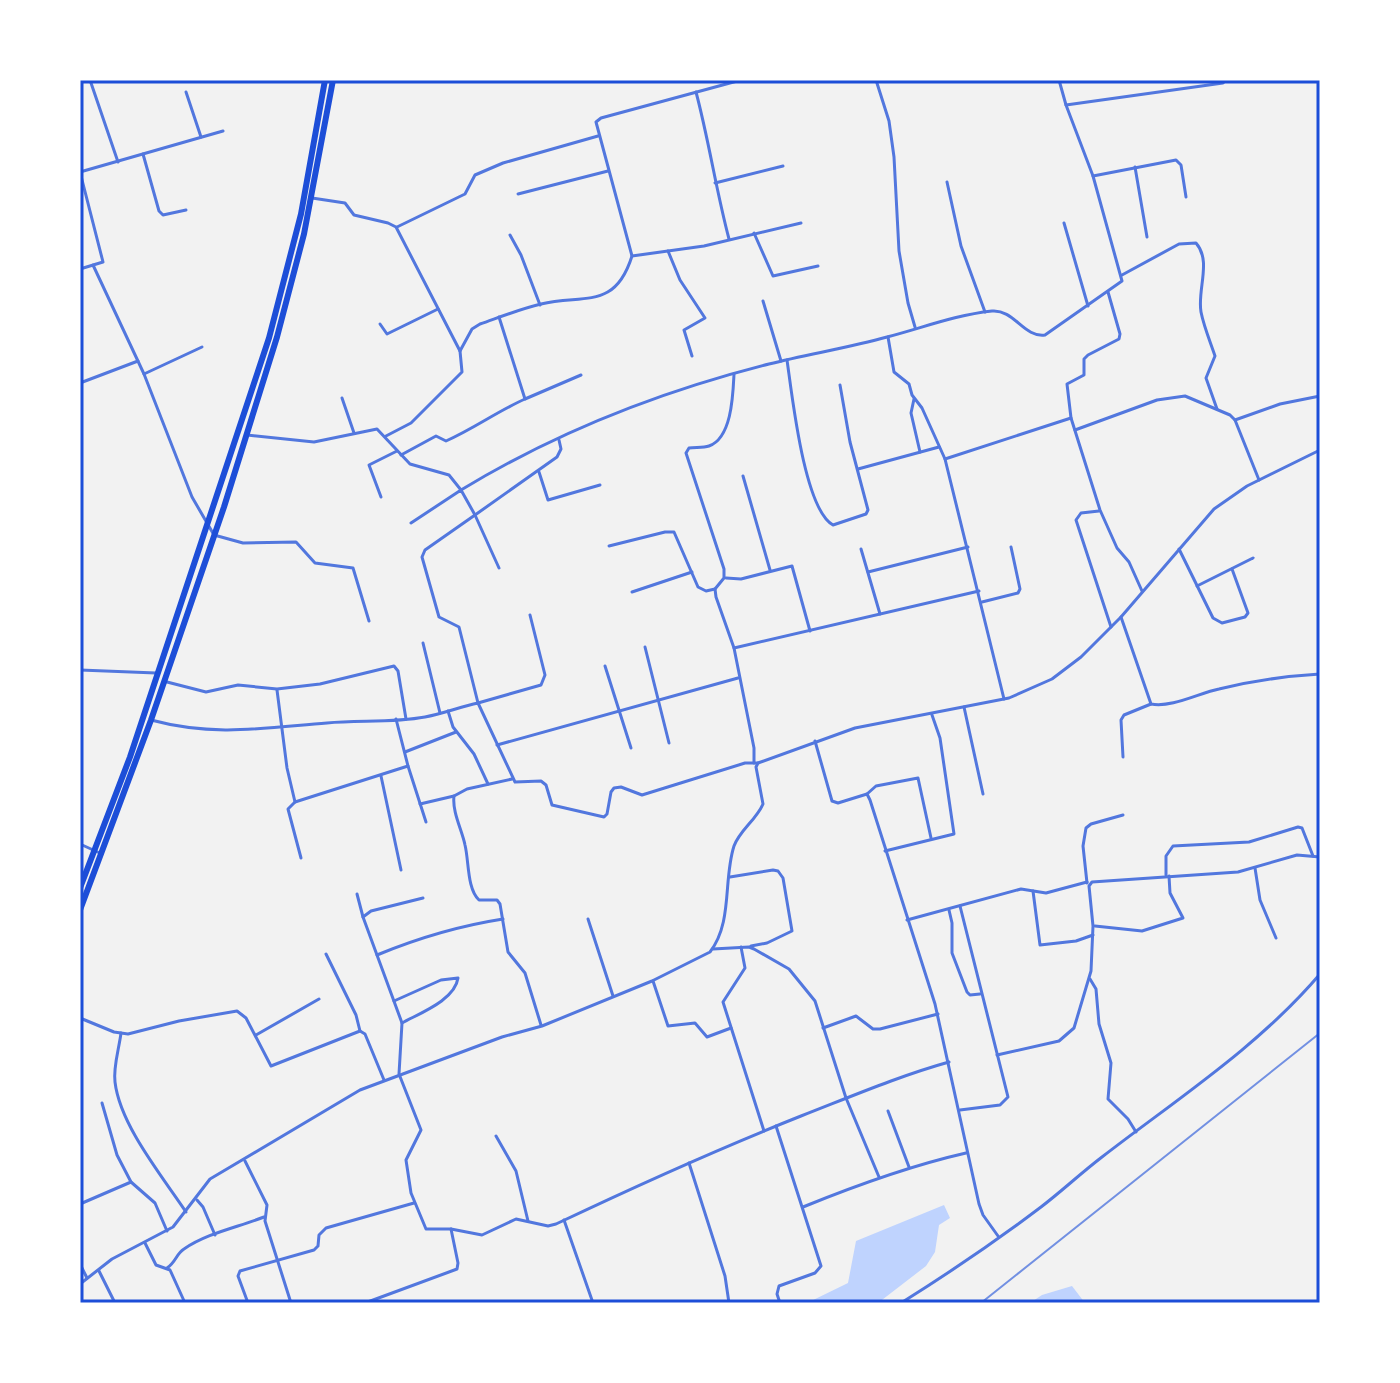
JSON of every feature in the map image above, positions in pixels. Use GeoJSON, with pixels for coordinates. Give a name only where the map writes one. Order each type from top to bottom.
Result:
{"type":"FeatureCollection","features":[{"type":"Feature","properties":{"kind":"highway"},"geometry":{"type":"LineString","coordinates":[[80,910],[98,852],[163,676],[269,338],[290,262],[325,80]]}},
{"type":"Feature","properties":{"kind":"highway"},"geometry":{"type":"LineString","coordinates":[[184,611],[214,535],[294,276],[312,198],[333,80]]}},
{"type":"Feature","properties":{"kind":"highway"},"geometry":{"type":"LineString","coordinates":[[80,888],[98,852],[151,720],[163,676]]}},
{"type":"Feature","properties":{"kind":"street"},"geometry":{"type":"LineString","coordinates":[[90,80],[118,162]]}},
{"type":"Feature","properties":{"kind":"street"},"geometry":{"type":"LineString","coordinates":[[460,351],[472,329],[540,305],[581,300],[609,292],[624,278],[632,256],[596,122],[601,118],[741,80]]}},
{"type":"Feature","properties":{"kind":"street"},"geometry":{"type":"LineString","coordinates":[[876,80],[889,121],[899,251],[915,327]]}},
{"type":"Feature","properties":{"kind":"street"},"geometry":{"type":"LineString","coordinates":[[411,523],[461,490],[559,440],[647,401],[734,374],[985,312],[1007,313],[1039,336],[1053,331],[1120,285],[1122,275],[1093,176],[1059,80]]}},
{"type":"Feature","properties":{"kind":"street"},"geometry":{"type":"LineString","coordinates":[[1066,105],[1223,83],[1226,80]]}},
{"type":"Feature","properties":{"kind":"street"},"geometry":{"type":"LineString","coordinates":[[186,92],[201,137]]}},
{"type":"Feature","properties":{"kind":"street"},"geometry":{"type":"LineString","coordinates":[[696,92],[729,239]]}},
{"type":"Feature","properties":{"kind":"street"},"geometry":{"type":"LineString","coordinates":[[80,269],[103,262],[80,172],[223,131]]}},
{"type":"Feature","properties":{"kind":"street"},"geometry":{"type":"LineString","coordinates":[[396,227],[468,192],[475,175],[503,163],[598,136]]}},
{"type":"Feature","properties":{"kind":"street"},"geometry":{"type":"LineString","coordinates":[[143,154],[159,211],[163,215],[186,210]]}},
{"type":"Feature","properties":{"kind":"street"},"geometry":{"type":"LineString","coordinates":[[1093,176],[1179,162],[1186,197]]}},
{"type":"Feature","properties":{"kind":"street"},"geometry":{"type":"LineString","coordinates":[[715,183],[783,166]]}},
{"type":"Feature","properties":{"kind":"street"},"geometry":{"type":"LineString","coordinates":[[1135,167],[1147,237]]}},
{"type":"Feature","properties":{"kind":"street"},"geometry":{"type":"LineString","coordinates":[[518,194],[608,171]]}},
{"type":"Feature","properties":{"kind":"street"},"geometry":{"type":"LineString","coordinates":[[947,182],[961,246],[985,312]]}},
{"type":"Feature","properties":{"kind":"street"},"geometry":{"type":"LineString","coordinates":[[312,198],[345,203],[354,215],[396,227],[460,351],[462,372],[411,423],[386,436]]}},
{"type":"Feature","properties":{"kind":"street"},"geometry":{"type":"LineString","coordinates":[[632,256],[801,223]]}},
{"type":"Feature","properties":{"kind":"street"},"geometry":{"type":"LineString","coordinates":[[1064,223],[1088,306]]}},
{"type":"Feature","properties":{"kind":"street"},"geometry":{"type":"LineString","coordinates":[[754,233],[773,276],[818,266]]}},
{"type":"Feature","properties":{"kind":"street"},"geometry":{"type":"LineString","coordinates":[[510,235],[540,305]]}},
{"type":"Feature","properties":{"kind":"street"},"geometry":{"type":"LineString","coordinates":[[1122,275],[1179,244],[1199,245],[1204,258],[1201,311],[1215,356],[1206,378],[1217,409]]}},
{"type":"Feature","properties":{"kind":"street"},"geometry":{"type":"LineString","coordinates":[[668,251],[680,280],[705,318],[684,330],[692,356]]}},
{"type":"Feature","properties":{"kind":"street"},"geometry":{"type":"LineString","coordinates":[[93,265],[144,374],[192,497],[214,535],[243,543],[296,542],[315,563],[353,568],[369,621]]}},
{"type":"Feature","properties":{"kind":"street"},"geometry":{"type":"LineString","coordinates":[[1108,292],[1119,339],[1088,355],[1084,359],[1084,375],[1067,384],[1071,418],[1100,510],[1142,592]]}},
{"type":"Feature","properties":{"kind":"street"},"geometry":{"type":"LineString","coordinates":[[763,301],[781,361]]}},
{"type":"Feature","properties":{"kind":"street"},"geometry":{"type":"LineString","coordinates":[[380,324],[387,334],[438,309]]}},
{"type":"Feature","properties":{"kind":"street"},"geometry":{"type":"LineString","coordinates":[[499,317],[525,399]]}},
{"type":"Feature","properties":{"kind":"street"},"geometry":{"type":"LineString","coordinates":[[888,337],[894,372],[909,384],[945,459],[1004,699]]}},
{"type":"Feature","properties":{"kind":"street"},"geometry":{"type":"LineString","coordinates":[[144,374],[202,347]]}},
{"type":"Feature","properties":{"kind":"street"},"geometry":{"type":"LineString","coordinates":[[787,360],[808,483],[829,524],[833,525],[866,514],[868,510],[850,442],[840,385]]}},
{"type":"Feature","properties":{"kind":"street"},"geometry":{"type":"LineString","coordinates":[[80,383],[138,361]]}},
{"type":"Feature","properties":{"kind":"street"},"geometry":{"type":"LineString","coordinates":[[609,546],[674,532],[701,590],[715,589],[724,578],[722,563],[686,453],[689,448],[708,446],[716,441],[731,414],[734,374]]}},
{"type":"Feature","properties":{"kind":"street"},"geometry":{"type":"LineString","coordinates":[[401,455],[436,436],[446,441],[487,421],[491,414],[581,375]]}},
{"type":"Feature","properties":{"kind":"street"},"geometry":{"type":"LineString","coordinates":[[1075,430],[1166,398],[1185,396],[1235,420],[1259,480]]}},
{"type":"Feature","properties":{"kind":"street"},"geometry":{"type":"LineString","coordinates":[[1235,420],[1280,404],[1320,396]]}},
{"type":"Feature","properties":{"kind":"street"},"geometry":{"type":"LineString","coordinates":[[342,398],[354,433]]}},
{"type":"Feature","properties":{"kind":"street"},"geometry":{"type":"LineString","coordinates":[[914,399],[911,413],[920,452]]}},
{"type":"Feature","properties":{"kind":"street"},"geometry":{"type":"LineString","coordinates":[[945,459],[1071,418]]}},
{"type":"Feature","properties":{"kind":"street"},"geometry":{"type":"LineString","coordinates":[[246,435],[314,442],[377,429],[410,464],[449,475],[475,515],[499,568]]}},
{"type":"Feature","properties":{"kind":"street"},"geometry":{"type":"LineString","coordinates":[[559,440],[560,454],[539,472],[425,550],[422,557],[439,617],[459,627],[478,703],[512,779],[520,784],[541,781],[546,785],[552,805],[604,817],[614,788],[621,787],[642,795],[722,769],[756,763],[855,728],[1004,699],[1052,679],[1081,657],[1121,617],[1214,509],[1259,480],[1320,450]]}},
{"type":"Feature","properties":{"kind":"street"},"geometry":{"type":"LineString","coordinates":[[858,469],[939,447]]}},
{"type":"Feature","properties":{"kind":"street"},"geometry":{"type":"LineString","coordinates":[[381,497],[369,465],[397,451]]}},
{"type":"Feature","properties":{"kind":"street"},"geometry":{"type":"LineString","coordinates":[[539,472],[548,500],[600,485]]}},
{"type":"Feature","properties":{"kind":"street"},"geometry":{"type":"LineString","coordinates":[[743,476],[770,570]]}},
{"type":"Feature","properties":{"kind":"street"},"geometry":{"type":"LineString","coordinates":[[1100,510],[1081,513],[1076,520],[1111,627]]}},
{"type":"Feature","properties":{"kind":"street"},"geometry":{"type":"LineString","coordinates":[[868,572],[968,547]]}},
{"type":"Feature","properties":{"kind":"street"},"geometry":{"type":"LineString","coordinates":[[982,602],[1018,593],[1020,589],[1011,547]]}},
{"type":"Feature","properties":{"kind":"street"},"geometry":{"type":"LineString","coordinates":[[861,549],[880,614]]}},
{"type":"Feature","properties":{"kind":"street"},"geometry":{"type":"LineString","coordinates":[[1179,549],[1215,621],[1222,623],[1245,617],[1247,608],[1232,569]]}},
{"type":"Feature","properties":{"kind":"street"},"geometry":{"type":"LineString","coordinates":[[1197,586],[1253,558]]}},
{"type":"Feature","properties":{"kind":"street"},"geometry":{"type":"LineString","coordinates":[[724,578],[741,579],[792,566],[810,631]]}},
{"type":"Feature","properties":{"kind":"street"},"geometry":{"type":"LineString","coordinates":[[632,592],[692,572]]}},
{"type":"Feature","properties":{"kind":"street"},"geometry":{"type":"LineString","coordinates":[[713,949],[727,906],[733,849],[763,804],[734,648],[715,589]]}},
{"type":"Feature","properties":{"kind":"street"},"geometry":{"type":"LineString","coordinates":[[734,648],[979,591]]}},
{"type":"Feature","properties":{"kind":"street"},"geometry":{"type":"LineString","coordinates":[[151,720],[180,728],[227,732],[406,719],[478,703],[545,682],[530,615]]}},
{"type":"Feature","properties":{"kind":"street"},"geometry":{"type":"LineString","coordinates":[[1121,617],[1151,704]]}},
{"type":"Feature","properties":{"kind":"street"},"geometry":{"type":"LineString","coordinates":[[423,643],[440,713]]}},
{"type":"Feature","properties":{"kind":"street"},"geometry":{"type":"LineString","coordinates":[[645,647],[669,743]]}},
{"type":"Feature","properties":{"kind":"street"},"geometry":{"type":"LineString","coordinates":[[80,670],[163,676],[206,692],[238,685],[277,689],[320,684],[394,666],[398,671],[406,719]]}},
{"type":"Feature","properties":{"kind":"street"},"geometry":{"type":"LineString","coordinates":[[605,666],[631,748]]}},
{"type":"Feature","properties":{"kind":"street"},"geometry":{"type":"LineString","coordinates":[[1123,757],[1121,720],[1124,715],[1151,704],[1162,704],[1221,688],[1288,675],[1320,674]]}},
{"type":"Feature","properties":{"kind":"street"},"geometry":{"type":"LineString","coordinates":[[497,745],[738,678]]}},
{"type":"Feature","properties":{"kind":"street"},"geometry":{"type":"LineString","coordinates":[[277,689],[287,768],[295,802]]}},
{"type":"Feature","properties":{"kind":"street"},"geometry":{"type":"LineString","coordinates":[[964,707],[983,794]]}},
{"type":"Feature","properties":{"kind":"street"},"geometry":{"type":"LineString","coordinates":[[448,711],[456,732],[474,754],[488,784]]}},
{"type":"Feature","properties":{"kind":"street"},"geometry":{"type":"LineString","coordinates":[[885,851],[954,834],[940,738],[932,714]]}},
{"type":"Feature","properties":{"kind":"street"},"geometry":{"type":"LineString","coordinates":[[396,719],[426,822]]}},
{"type":"Feature","properties":{"kind":"street"},"geometry":{"type":"LineString","coordinates":[[405,752],[456,732]]}},
{"type":"Feature","properties":{"kind":"street"},"geometry":{"type":"LineString","coordinates":[[815,741],[832,801],[838,803],[867,794],[876,786],[918,778],[931,838]]}},
{"type":"Feature","properties":{"kind":"street"},"geometry":{"type":"LineString","coordinates":[[301,858],[288,809],[295,802],[408,766]]}},
{"type":"Feature","properties":{"kind":"street"},"geometry":{"type":"LineString","coordinates":[[380,775],[401,870]]}},
{"type":"Feature","properties":{"kind":"street"},"geometry":{"type":"LineString","coordinates":[[420,804],[512,779]]}},
{"type":"Feature","properties":{"kind":"street"},"geometry":{"type":"LineString","coordinates":[[867,794],[938,1014],[965,1134],[966,1153],[983,1215],[998,1236]]}},
{"type":"Feature","properties":{"kind":"street"},"geometry":{"type":"LineString","coordinates":[[454,796],[453,804],[465,843],[473,894],[479,900],[497,900],[508,952],[525,973],[542,1026]]}},
{"type":"Feature","properties":{"kind":"street"},"geometry":{"type":"LineString","coordinates":[[997,1055],[1059,1041],[1070,1033],[1090,979],[1093,926],[1083,846],[1086,828],[1123,815]]}},
{"type":"Feature","properties":{"kind":"street"},"geometry":{"type":"LineString","coordinates":[[1093,926],[1142,931],[1183,918],[1170,893],[1167,876],[1166,856],[1173,846],[1249,842],[1298,827],[1302,828],[1313,856]]}},
{"type":"Feature","properties":{"kind":"street"},"geometry":{"type":"LineString","coordinates":[[80,844],[98,852]]}},
{"type":"Feature","properties":{"kind":"street"},"geometry":{"type":"LineString","coordinates":[[907,920],[1021,889],[1046,893],[1099,880],[1231,873],[1297,855],[1320,857]]}},
{"type":"Feature","properties":{"kind":"street"},"geometry":{"type":"LineString","coordinates":[[1255,868],[1260,900],[1276,938]]}},
{"type":"Feature","properties":{"kind":"street"},"geometry":{"type":"LineString","coordinates":[[80,1284],[112,1259],[167,1231],[186,1212],[210,1179],[360,1090],[502,1037],[542,1026],[652,981],[713,949],[767,943],[792,931],[781,873],[773,870],[730,877]]}},
{"type":"Feature","properties":{"kind":"street"},"geometry":{"type":"LineString","coordinates":[[1032,891],[1040,945],[1076,941],[1093,935]]}},
{"type":"Feature","properties":{"kind":"street"},"geometry":{"type":"LineString","coordinates":[[357,894],[402,1023],[399,1074],[421,1130],[406,1160],[414,1203],[426,1229],[451,1229],[482,1235],[516,1219],[548,1226],[776,1126],[949,1062]]}},
{"type":"Feature","properties":{"kind":"street"},"geometry":{"type":"LineString","coordinates":[[363,917],[371,911],[423,898]]}},
{"type":"Feature","properties":{"kind":"street"},"geometry":{"type":"LineString","coordinates":[[959,1110],[1000,1105],[1006,1101],[1007,1090],[960,906]]}},
{"type":"Feature","properties":{"kind":"street"},"geometry":{"type":"LineString","coordinates":[[949,910],[953,958],[970,995],[982,993]]}},
{"type":"Feature","properties":{"kind":"street"},"geometry":{"type":"LineString","coordinates":[[377,955],[419,937],[503,919]]}},
{"type":"Feature","properties":{"kind":"street"},"geometry":{"type":"LineString","coordinates":[[588,919],[613,996]]}},
{"type":"Feature","properties":{"kind":"street"},"geometry":{"type":"LineString","coordinates":[[741,947],[745,968],[723,1002],[764,1131]]}},
{"type":"Feature","properties":{"kind":"street"},"geometry":{"type":"LineString","coordinates":[[749,947],[795,974],[815,1001],[846,1098],[879,1177]]}},
{"type":"Feature","properties":{"kind":"street"},"geometry":{"type":"LineString","coordinates":[[326,954],[384,1080]]}},
{"type":"Feature","properties":{"kind":"street"},"geometry":{"type":"LineString","coordinates":[[901,1303],[951,1272],[1040,1208],[1175,1103],[1290,1009],[1320,974]]}},
{"type":"Feature","properties":{"kind":"street"},"geometry":{"type":"LineString","coordinates":[[394,1001],[441,980],[458,978],[457,985],[436,1004],[402,1023]]}},
{"type":"Feature","properties":{"kind":"street"},"geometry":{"type":"LineString","coordinates":[[1090,979],[1096,989],[1099,1024],[1111,1063],[1108,1099],[1136,1132]]}},
{"type":"Feature","properties":{"kind":"street"},"geometry":{"type":"LineString","coordinates":[[652,981],[668,1026],[695,1023],[707,1037],[731,1028]]}},
{"type":"Feature","properties":{"kind":"street"},"geometry":{"type":"LineString","coordinates":[[256,1035],[319,999]]}},
{"type":"Feature","properties":{"kind":"street"},"geometry":{"type":"LineString","coordinates":[[80,1018],[121,1033],[135,1033],[179,1021],[237,1011],[246,1018],[271,1066],[360,1031]]}},
{"type":"Feature","properties":{"kind":"street"},"geometry":{"type":"LineString","coordinates":[[823,1028],[856,1016],[873,1029],[880,1029],[938,1014]]}},
{"type":"Feature","properties":{"kind":"street"},"geometry":{"type":"LineString","coordinates":[[121,1033],[115,1079],[119,1097],[136,1135],[186,1212]]}},
{"type":"Feature","properties":{"kind":"street"},"geometry":{"type":"LineString","coordinates":[[102,1103],[117,1155],[131,1182],[155,1203],[167,1231]]}},
{"type":"Feature","properties":{"kind":"street"},"geometry":{"type":"LineString","coordinates":[[888,1111],[909,1167]]}},
{"type":"Feature","properties":{"kind":"street"},"geometry":{"type":"LineString","coordinates":[[776,1126],[821,1266],[815,1273],[779,1286],[777,1294],[780,1303]]}},
{"type":"Feature","properties":{"kind":"street"},"geometry":{"type":"LineString","coordinates":[[496,1136],[516,1171],[528,1221]]}},
{"type":"Feature","properties":{"kind":"street"},"geometry":{"type":"LineString","coordinates":[[803,1207],[909,1167],[966,1153]]}},
{"type":"Feature","properties":{"kind":"street"},"geometry":{"type":"LineString","coordinates":[[245,1159],[267,1205],[264,1217],[291,1303]]}},
{"type":"Feature","properties":{"kind":"street"},"geometry":{"type":"LineString","coordinates":[[689,1163],[725,1276],[729,1303]]}},
{"type":"Feature","properties":{"kind":"street"},"geometry":{"type":"LineString","coordinates":[[80,1204],[131,1182]]}},
{"type":"Feature","properties":{"kind":"street"},"geometry":{"type":"LineString","coordinates":[[196,1198],[215,1235]]}},
{"type":"Feature","properties":{"kind":"street"},"geometry":{"type":"LineString","coordinates":[[248,1303],[238,1273],[314,1250],[318,1246],[319,1235],[326,1228],[414,1203]]}},
{"type":"Feature","properties":{"kind":"street"},"geometry":{"type":"LineString","coordinates":[[167,1268],[176,1262],[183,1249],[264,1217]]}},
{"type":"Feature","properties":{"kind":"street"},"geometry":{"type":"LineString","coordinates":[[564,1220],[593,1303]]}},
{"type":"Feature","properties":{"kind":"street"},"geometry":{"type":"LineString","coordinates":[[365,1303],[457,1269],[451,1229]]}},
{"type":"Feature","properties":{"kind":"street"},"geometry":{"type":"LineString","coordinates":[[144,1242],[156,1265],[167,1268],[185,1303]]}},
{"type":"Feature","properties":{"kind":"street"},"geometry":{"type":"LineString","coordinates":[[80,1264],[87,1278]]}},
{"type":"Feature","properties":{"kind":"street"},"geometry":{"type":"LineString","coordinates":[[98,1269],[115,1303]]}},
{"type":"Feature","properties":{"kind":"water"},"geometry":{"type":"Polygon","coordinates":[[[944,1205],[950,1218],[939,1225],[935,1252],[926,1266],[878,1303],[807,1303],[848,1283],[856,1241],[944,1205]]]}},
{"type":"Feature","properties":{"kind":"water"},"geometry":{"type":"Polygon","coordinates":[[[1072,1286],[1085,1303],[1030,1303],[1042,1295],[1072,1286]]]}},
{"type":"Feature","properties":{"kind":"railway"},"geometry":{"type":"LineString","coordinates":[[981,1303],[1320,1033]]}}]}
